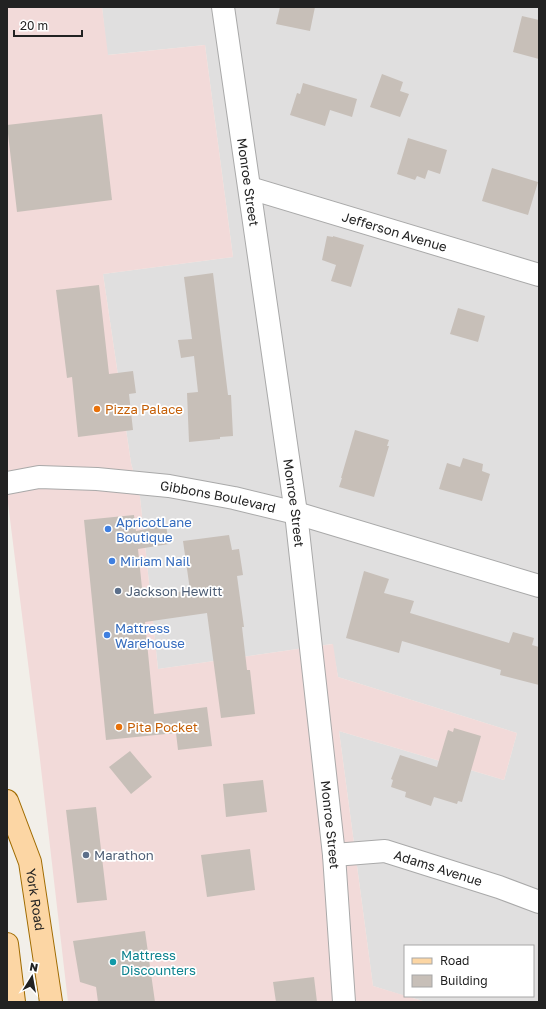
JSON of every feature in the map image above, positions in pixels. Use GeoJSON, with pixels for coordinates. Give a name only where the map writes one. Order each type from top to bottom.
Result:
{"type":"FeatureCollection","features":[{"type":"Feature","properties":{"kind":"main road","name":"York Road"},"geometry":{"type":"LineString","coordinates":[[7,801],[30,862],[51,1002]]}},
{"type":"Feature","properties":{"kind":"main road"},"geometry":{"type":"LineString","coordinates":[[7,944],[14,1002]]}},
{"type":"Feature","properties":{"kind":"street","name":"Monroe Street"},"geometry":{"type":"LineString","coordinates":[[223,7],[296,513],[334,855],[344,1002]]}},
{"type":"Feature","properties":{"kind":"street","name":"Jefferson Avenue"},"geometry":{"type":"LineString","coordinates":[[250,188],[539,275]]}},
{"type":"Feature","properties":{"kind":"street","name":"Gibbons Boulevard"},"geometry":{"type":"LineString","coordinates":[[7,483],[39,477],[97,479],[161,486],[234,498],[296,513],[539,586]]}},
{"type":"Feature","properties":{"kind":"street","name":"Adams Avenue"},"geometry":{"type":"LineString","coordinates":[[334,855],[385,851],[499,887],[539,902]]}},
{"type":"Feature","properties":{"kind":"shaded area"},"geometry":{"type":"Polygon","coordinates":[[[7,7],[102,7],[108,55],[205,45],[233,257],[103,274],[131,463],[140,497],[158,669],[333,644],[338,677],[517,733],[504,780],[339,731],[373,986],[404,995],[404,997],[409,997],[426,1002],[68,1002],[7,495],[7,7]]]}},
{"type":"Feature","properties":{"kind":"shaded area"},"geometry":{"type":"Polygon","coordinates":[[[102,7],[539,7],[539,1002],[426,1002],[409,997],[534,997],[534,945],[404,945],[404,996],[373,986],[339,731],[504,780],[517,733],[338,677],[332,644],[158,669],[140,497],[131,463],[103,274],[233,257],[205,45],[107,55],[102,7]]]}},
{"type":"Feature","properties":{"kind":"building"},"geometry":{"type":"Polygon","coordinates":[[[280,7],[315,7],[310,31],[276,24],[280,7]]]}},
{"type":"Feature","properties":{"kind":"building"},"geometry":{"type":"Polygon","coordinates":[[[522,16],[539,20],[539,59],[513,52],[522,16]]]}},
{"type":"Feature","properties":{"kind":"building"},"geometry":{"type":"Polygon","coordinates":[[[382,74],[403,82],[400,91],[409,94],[400,117],[370,107],[382,74]]]}},
{"type":"Feature","properties":{"kind":"building"},"geometry":{"type":"Polygon","coordinates":[[[303,83],[357,99],[352,117],[330,110],[325,126],[290,115],[297,93],[300,94],[303,83]]]}},
{"type":"Feature","properties":{"kind":"building"},"geometry":{"type":"Polygon","coordinates":[[[102,114],[112,200],[17,212],[7,125],[102,114]]]}},
{"type":"Feature","properties":{"kind":"building"},"geometry":{"type":"Polygon","coordinates":[[[408,138],[447,150],[440,174],[428,170],[425,179],[417,176],[415,180],[397,174],[408,138]]]}},
{"type":"Feature","properties":{"kind":"building"},"geometry":{"type":"Polygon","coordinates":[[[492,168],[538,182],[528,215],[482,201],[492,168]]]}},
{"type":"Feature","properties":{"kind":"building"},"geometry":{"type":"Polygon","coordinates":[[[327,236],[333,236],[364,245],[351,287],[331,281],[336,265],[322,260],[327,236]]]}},
{"type":"Feature","properties":{"kind":"building"},"geometry":{"type":"Polygon","coordinates":[[[213,273],[228,395],[231,395],[233,436],[220,437],[220,439],[189,442],[187,393],[198,392],[194,356],[181,358],[178,340],[192,339],[184,277],[213,273]]]}},
{"type":"Feature","properties":{"kind":"building"},"geometry":{"type":"Polygon","coordinates":[[[99,285],[109,374],[133,371],[136,393],[129,394],[133,430],[78,437],[72,377],[67,378],[56,290],[99,285]]]}},
{"type":"Feature","properties":{"kind":"building"},"geometry":{"type":"Polygon","coordinates":[[[458,308],[485,316],[478,342],[450,334],[458,308]]]}},
{"type":"Feature","properties":{"kind":"building"},"geometry":{"type":"Polygon","coordinates":[[[355,430],[389,440],[387,446],[389,446],[374,497],[339,487],[355,430]]]}},
{"type":"Feature","properties":{"kind":"building"},"geometry":{"type":"Polygon","coordinates":[[[463,458],[483,464],[482,471],[490,474],[482,501],[439,489],[447,463],[460,467],[463,458]]]}},
{"type":"Feature","properties":{"kind":"building"},"geometry":{"type":"Polygon","coordinates":[[[134,515],[136,531],[166,525],[169,544],[138,549],[143,598],[190,590],[183,541],[229,535],[232,550],[239,549],[243,575],[237,576],[244,627],[242,627],[247,670],[250,670],[255,714],[221,718],[207,613],[145,622],[154,714],[207,707],[212,746],[178,750],[176,733],[106,740],[84,520],[134,515]]]}},
{"type":"Feature","properties":{"kind":"building"},"geometry":{"type":"Polygon","coordinates":[[[364,571],[389,579],[384,593],[414,601],[410,613],[509,643],[513,632],[534,638],[532,645],[539,647],[539,685],[500,675],[501,670],[402,641],[399,653],[346,638],[364,571]]]}},
{"type":"Feature","properties":{"kind":"building"},"geometry":{"type":"Polygon","coordinates":[[[454,728],[481,736],[462,802],[458,801],[457,804],[434,797],[431,806],[405,797],[406,792],[391,787],[393,780],[391,779],[400,755],[437,767],[448,730],[453,732],[454,728]]]}},
{"type":"Feature","properties":{"kind":"building"},"geometry":{"type":"Polygon","coordinates":[[[130,751],[152,777],[131,794],[109,767],[130,751]]]}},
{"type":"Feature","properties":{"kind":"building"},"geometry":{"type":"Polygon","coordinates":[[[263,780],[267,812],[226,817],[223,784],[263,780]]]}},
{"type":"Feature","properties":{"kind":"building","name":"Marathon"},"geometry":{"type":"Polygon","coordinates":[[[96,807],[107,900],[77,903],[66,810],[96,807]]]}},
{"type":"Feature","properties":{"kind":"building"},"geometry":{"type":"Polygon","coordinates":[[[250,849],[255,890],[207,897],[201,855],[250,849]]]}},
{"type":"Feature","properties":{"kind":"building","name":"Mattress Discounters"},"geometry":{"type":"Polygon","coordinates":[[[145,931],[155,1002],[98,1002],[96,987],[80,982],[73,941],[145,931]]]}},
{"type":"Feature","properties":{"kind":"building"},"geometry":{"type":"Polygon","coordinates":[[[314,977],[317,1002],[276,1002],[273,982],[314,977]]]}},
{"type":"Feature","properties":{"kind":"place","name":"Pizza Palace"},"geometry":{"type":"Point","coordinates":[97,409]}},
{"type":"Feature","properties":{"kind":"place","name":"ApricotLane Boutique"},"geometry":{"type":"Point","coordinates":[108,529]}},
{"type":"Feature","properties":{"kind":"place","name":"Miriam Nail"},"geometry":{"type":"Point","coordinates":[112,561]}},
{"type":"Feature","properties":{"kind":"place","name":"Jackson Hewitt"},"geometry":{"type":"Point","coordinates":[118,591]}},
{"type":"Feature","properties":{"kind":"place","name":"Mattress Warehouse"},"geometry":{"type":"Point","coordinates":[107,635]}},
{"type":"Feature","properties":{"kind":"place","name":"Pita Pocket"},"geometry":{"type":"Point","coordinates":[119,727]}},
{"type":"Feature","properties":{"kind":"place","name":"Marathon"},"geometry":{"type":"Point","coordinates":[86,855]}},
{"type":"Feature","properties":{"kind":"place","name":"Mattress Discounters"},"geometry":{"type":"Point","coordinates":[113,962]}}]}
